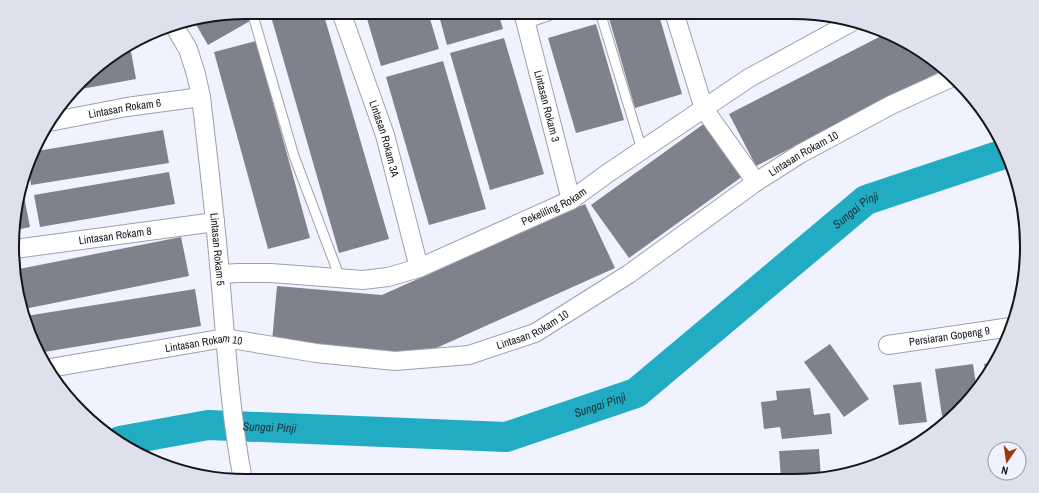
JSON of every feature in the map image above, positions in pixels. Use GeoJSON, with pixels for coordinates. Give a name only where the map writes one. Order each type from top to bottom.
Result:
{"type":"FeatureCollection","features":[{"type":"Feature","properties":{"kind":"street","name":"Lintasan Rokam 3A"},"geometry":{"type":"LineString","coordinates":[[344,19],[385,135],[419,268]]}},
{"type":"Feature","properties":{"kind":"street","name":"Lintasan Rokam 3"},"geometry":{"type":"LineString","coordinates":[[525,19],[571,200]]}},
{"type":"Feature","properties":{"kind":"street"},"geometry":{"type":"LineString","coordinates":[[676,19],[704,109],[756,182]]}},
{"type":"Feature","properties":{"kind":"street","name":"Pekeliling Rokam"},"geometry":{"type":"LineString","coordinates":[[220,274],[271,273],[363,280],[388,277],[419,268],[571,200],[749,78],[847,26]]}},
{"type":"Feature","properties":{"kind":"street","name":"Lintasan Rokam 5"},"geometry":{"type":"LineString","coordinates":[[177,30],[188,49],[201,97],[215,222],[236,445],[242,474]]}},
{"type":"Feature","properties":{"kind":"street","name":"Lintasan Rokam 10"},"geometry":{"type":"LineString","coordinates":[[54,367],[225,338],[316,353],[395,361],[469,355],[535,333],[629,274],[756,182],[800,154],[877,113],[947,80]]}},
{"type":"Feature","properties":{"kind":"street","name":"Lintasan Rokam 6"},"geometry":{"type":"LineString","coordinates":[[57,121],[128,107],[201,97]]}},
{"type":"Feature","properties":{"kind":"street","name":"Lintasan Rokam 8"},"geometry":{"type":"LineString","coordinates":[[19,248],[215,222]]}},
{"type":"Feature","properties":{"kind":"street","name":"Persiaran Gopeng 9"},"geometry":{"type":"LineString","coordinates":[[888,345],[1005,328]]}},
{"type":"Feature","properties":{"kind":"lane"},"geometry":{"type":"LineString","coordinates":[[254,19],[294,156],[340,278]]}},
{"type":"Feature","properties":{"kind":"lane"},"geometry":{"type":"LineString","coordinates":[[602,19],[642,150]]}},
{"type":"Feature","properties":{"kind":"building"},"geometry":{"type":"Polygon","coordinates":[[[232,19],[249,19],[250,21],[208,45],[196,25],[232,19]]]}},
{"type":"Feature","properties":{"kind":"building"},"geometry":{"type":"Polygon","coordinates":[[[272,19],[325,19],[389,239],[339,253],[272,19]]]}},
{"type":"Feature","properties":{"kind":"building"},"geometry":{"type":"Polygon","coordinates":[[[367,19],[430,19],[439,49],[381,66],[367,19]]]}},
{"type":"Feature","properties":{"kind":"building"},"geometry":{"type":"Polygon","coordinates":[[[440,19],[500,19],[503,29],[447,45],[440,19]]]}},
{"type":"Feature","properties":{"kind":"building"},"geometry":{"type":"Polygon","coordinates":[[[609,19],[660,19],[682,94],[635,108],[609,19]]]}},
{"type":"Feature","properties":{"kind":"building"},"geometry":{"type":"Polygon","coordinates":[[[596,24],[624,120],[576,133],[548,38],[596,24]]]}},
{"type":"Feature","properties":{"kind":"building"},"geometry":{"type":"Polygon","coordinates":[[[881,36],[906,49],[939,72],[756,166],[729,114],[881,36]]]}},
{"type":"Feature","properties":{"kind":"building"},"geometry":{"type":"Polygon","coordinates":[[[504,38],[544,174],[490,190],[450,53],[504,38]]]}},
{"type":"Feature","properties":{"kind":"building"},"geometry":{"type":"Polygon","coordinates":[[[256,41],[310,238],[268,249],[214,52],[256,41]]]}},
{"type":"Feature","properties":{"kind":"building"},"geometry":{"type":"Polygon","coordinates":[[[131,50],[136,79],[83,89],[96,75],[131,50]]]}},
{"type":"Feature","properties":{"kind":"building"},"geometry":{"type":"Polygon","coordinates":[[[443,61],[486,209],[429,225],[386,77],[443,61]]]}},
{"type":"Feature","properties":{"kind":"building"},"geometry":{"type":"Polygon","coordinates":[[[705,123],[743,176],[629,258],[591,205],[705,123]]]}},
{"type":"Feature","properties":{"kind":"building"},"geometry":{"type":"Polygon","coordinates":[[[163,130],[169,163],[31,185],[30,177],[40,151],[163,130]]]}},
{"type":"Feature","properties":{"kind":"building"},"geometry":{"type":"Polygon","coordinates":[[[169,172],[175,204],[40,227],[34,195],[169,172]]]}},
{"type":"Feature","properties":{"kind":"building"},"geometry":{"type":"Polygon","coordinates":[[[24,197],[30,227],[19,229],[24,197]]]}},
{"type":"Feature","properties":{"kind":"building"},"geometry":{"type":"Polygon","coordinates":[[[585,204],[615,268],[423,354],[272,341],[277,286],[382,295],[585,204]]]}},
{"type":"Feature","properties":{"kind":"building"},"geometry":{"type":"Polygon","coordinates":[[[181,237],[189,276],[28,308],[23,291],[20,269],[181,237]]]}},
{"type":"Feature","properties":{"kind":"building"},"geometry":{"type":"Polygon","coordinates":[[[195,289],[201,326],[45,352],[36,334],[30,315],[195,289]]]}},
{"type":"Feature","properties":{"kind":"building"},"geometry":{"type":"Polygon","coordinates":[[[830,344],[869,399],[844,417],[804,362],[830,344]]]}},
{"type":"Feature","properties":{"kind":"building"},"geometry":{"type":"Polygon","coordinates":[[[973,364],[976,382],[964,397],[945,416],[942,416],[935,369],[973,364]]]}},
{"type":"Feature","properties":{"kind":"building"},"geometry":{"type":"Polygon","coordinates":[[[921,382],[927,422],[899,425],[893,385],[921,382]]]}},
{"type":"Feature","properties":{"kind":"building"},"geometry":{"type":"Polygon","coordinates":[[[810,388],[814,415],[830,413],[832,434],[782,439],[780,427],[764,429],[761,402],[777,400],[776,391],[810,388]]]}},
{"type":"Feature","properties":{"kind":"building"},"geometry":{"type":"Polygon","coordinates":[[[819,449],[821,472],[781,474],[779,451],[819,449]]]}},
{"type":"Feature","properties":{"kind":"waterway","name":"Sungai Pinji"},"geometry":{"type":"LineString","coordinates":[[126,440],[208,425],[506,437],[636,393],[866,200],[1001,155]]}}]}
